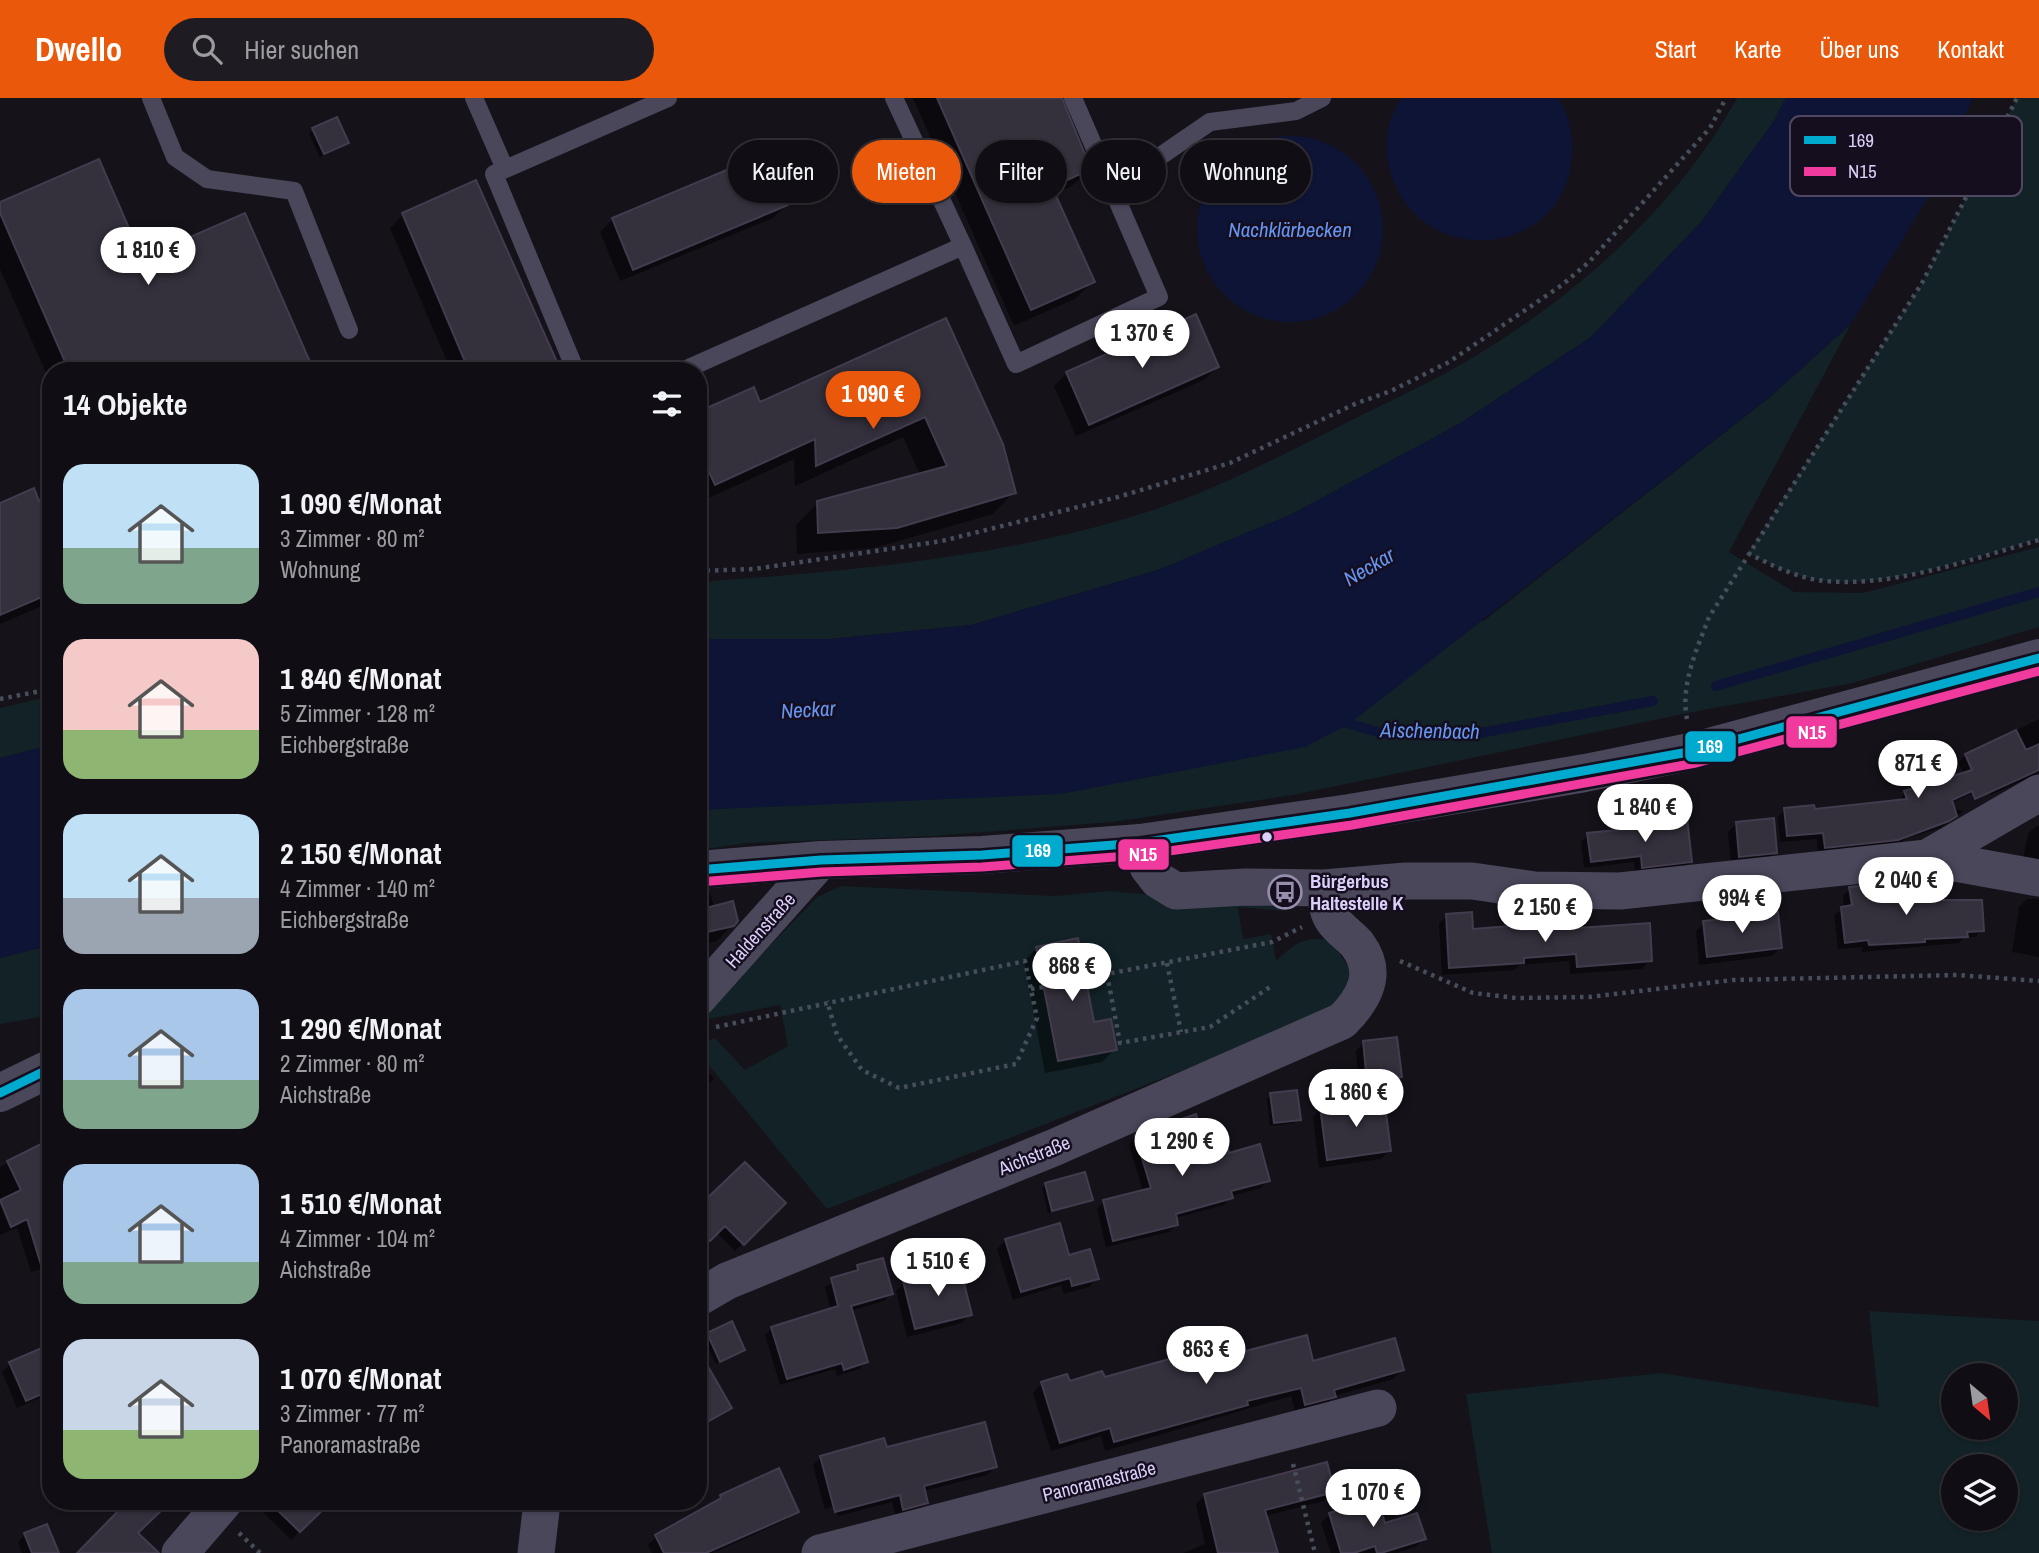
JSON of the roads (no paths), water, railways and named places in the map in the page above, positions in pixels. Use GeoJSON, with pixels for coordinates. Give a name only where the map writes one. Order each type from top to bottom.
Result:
{"type":"FeatureCollection","features":[{"type":"Feature","properties":{"kind":"street"},"geometry":{"type":"LineString","coordinates":[[707,869],[821,860],[982,855],[1140,843],[1350,813],[1626,765],[1707,747],[2039,658]]}},
{"type":"Feature","properties":{"kind":"street"},"geometry":{"type":"LineString","coordinates":[[1927,858],[2039,793]]}},
{"type":"Feature","properties":{"kind":"street"},"geometry":{"type":"LineString","coordinates":[[1140,843],[1148,867],[1158,880],[1176,891],[1245,887],[1326,898],[1406,881],[1472,881],[1535,890],[1620,891],[1927,858],[2039,878]]}},
{"type":"Feature","properties":{"kind":"street","name":"Haldenstraße"},"geometry":{"type":"LineString","coordinates":[[707,1009],[821,860]]}},
{"type":"Feature","properties":{"kind":"street","name":"Aichstraße"},"geometry":{"type":"LineString","coordinates":[[707,1292],[727,1281],[1053,1148],[1342,1021],[1366,992],[1368,969],[1362,952],[1334,921],[1326,898]]}},
{"type":"Feature","properties":{"kind":"street"},"geometry":{"type":"LineString","coordinates":[[0,1093],[42,1072]]}},
{"type":"Feature","properties":{"kind":"street","name":"Panoramastraße"},"geometry":{"type":"LineString","coordinates":[[820,1553],[1378,1408]]}},
{"type":"Feature","properties":{"kind":"street"},"geometry":{"type":"LineString","coordinates":[[180,1553],[217,1510]]}},
{"type":"Feature","properties":{"kind":"street"},"geometry":{"type":"LineString","coordinates":[[536,1553],[541,1510]]}},
{"type":"Feature","properties":{"kind":"lane"},"geometry":{"type":"LineString","coordinates":[[151,98],[175,156],[207,178],[294,191],[349,330]]}},
{"type":"Feature","properties":{"kind":"lane"},"geometry":{"type":"LineString","coordinates":[[474,98],[505,169]]}},
{"type":"Feature","properties":{"kind":"lane"},"geometry":{"type":"LineString","coordinates":[[572,362],[494,174],[668,98]]}},
{"type":"Feature","properties":{"kind":"lane"},"geometry":{"type":"LineString","coordinates":[[894,98],[1016,364],[1159,297],[1117,203]]}},
{"type":"Feature","properties":{"kind":"lane"},"geometry":{"type":"LineString","coordinates":[[1073,98],[1090,140]]}},
{"type":"Feature","properties":{"kind":"lane"},"geometry":{"type":"LineString","coordinates":[[1166,152],[1210,122],[1296,111],[1322,98]]}},
{"type":"Feature","properties":{"kind":"lane"},"geometry":{"type":"LineString","coordinates":[[702,362],[962,246]]}},
{"type":"Feature","properties":{"kind":"water","name":"Nachklärbecken"},"geometry":{"type":"Polygon","coordinates":[[[1402,98],[1558,98],[1568,117],[1572,139],[1565,188],[1547,214],[1522,231],[1492,240],[1461,238],[1432,227],[1408,206],[1391,174],[1387,155],[1389,125],[1402,98]]]}},
{"type":"Feature","properties":{"kind":"water","name":"Neckar"},"geometry":{"type":"Polygon","coordinates":[[[1786,98],[1973,98],[1965,116],[1790,116],[1790,196],[1928,196],[1851,324],[1770,397],[1349,724],[1305,747],[1061,794],[707,810],[707,639],[830,639],[971,625],[1158,570],[1292,514],[1459,424],[1591,337],[1701,222],[1774,121],[1786,98]]]}},
{"type":"Feature","properties":{"kind":"water","name":"Nachklärbecken"},"geometry":{"type":"Polygon","coordinates":[[[1272,138],[1308,138],[1326,143],[1342,152],[1356,163],[1367,177],[1376,193],[1381,211],[1381,247],[1376,265],[1367,281],[1356,295],[1342,306],[1326,315],[1308,320],[1272,320],[1254,315],[1238,306],[1224,295],[1213,281],[1204,265],[1199,247],[1197,229],[1201,203],[1311,203],[1311,140],[1265,140],[1272,138]]]}},
{"type":"Feature","properties":{"kind":"water"},"geometry":{"type":"Polygon","coordinates":[[[42,747],[42,947],[0,958],[0,758],[42,747]]]}},
{"type":"Feature","properties":{"kind":"waterway","name":"Aischenbach"},"geometry":{"type":"LineString","coordinates":[[1716,686],[2039,592]]}},
{"type":"Feature","properties":{"kind":"waterway","name":"Aischenbach"},"geometry":{"type":"LineString","coordinates":[[1337,720],[1384,734],[1480,733],[1653,701]]}},
{"type":"Feature","properties":{"kind":"place","name":"Bürgerbus Haltestelle K"},"geometry":{"type":"Point","coordinates":[1285,892]}}]}
